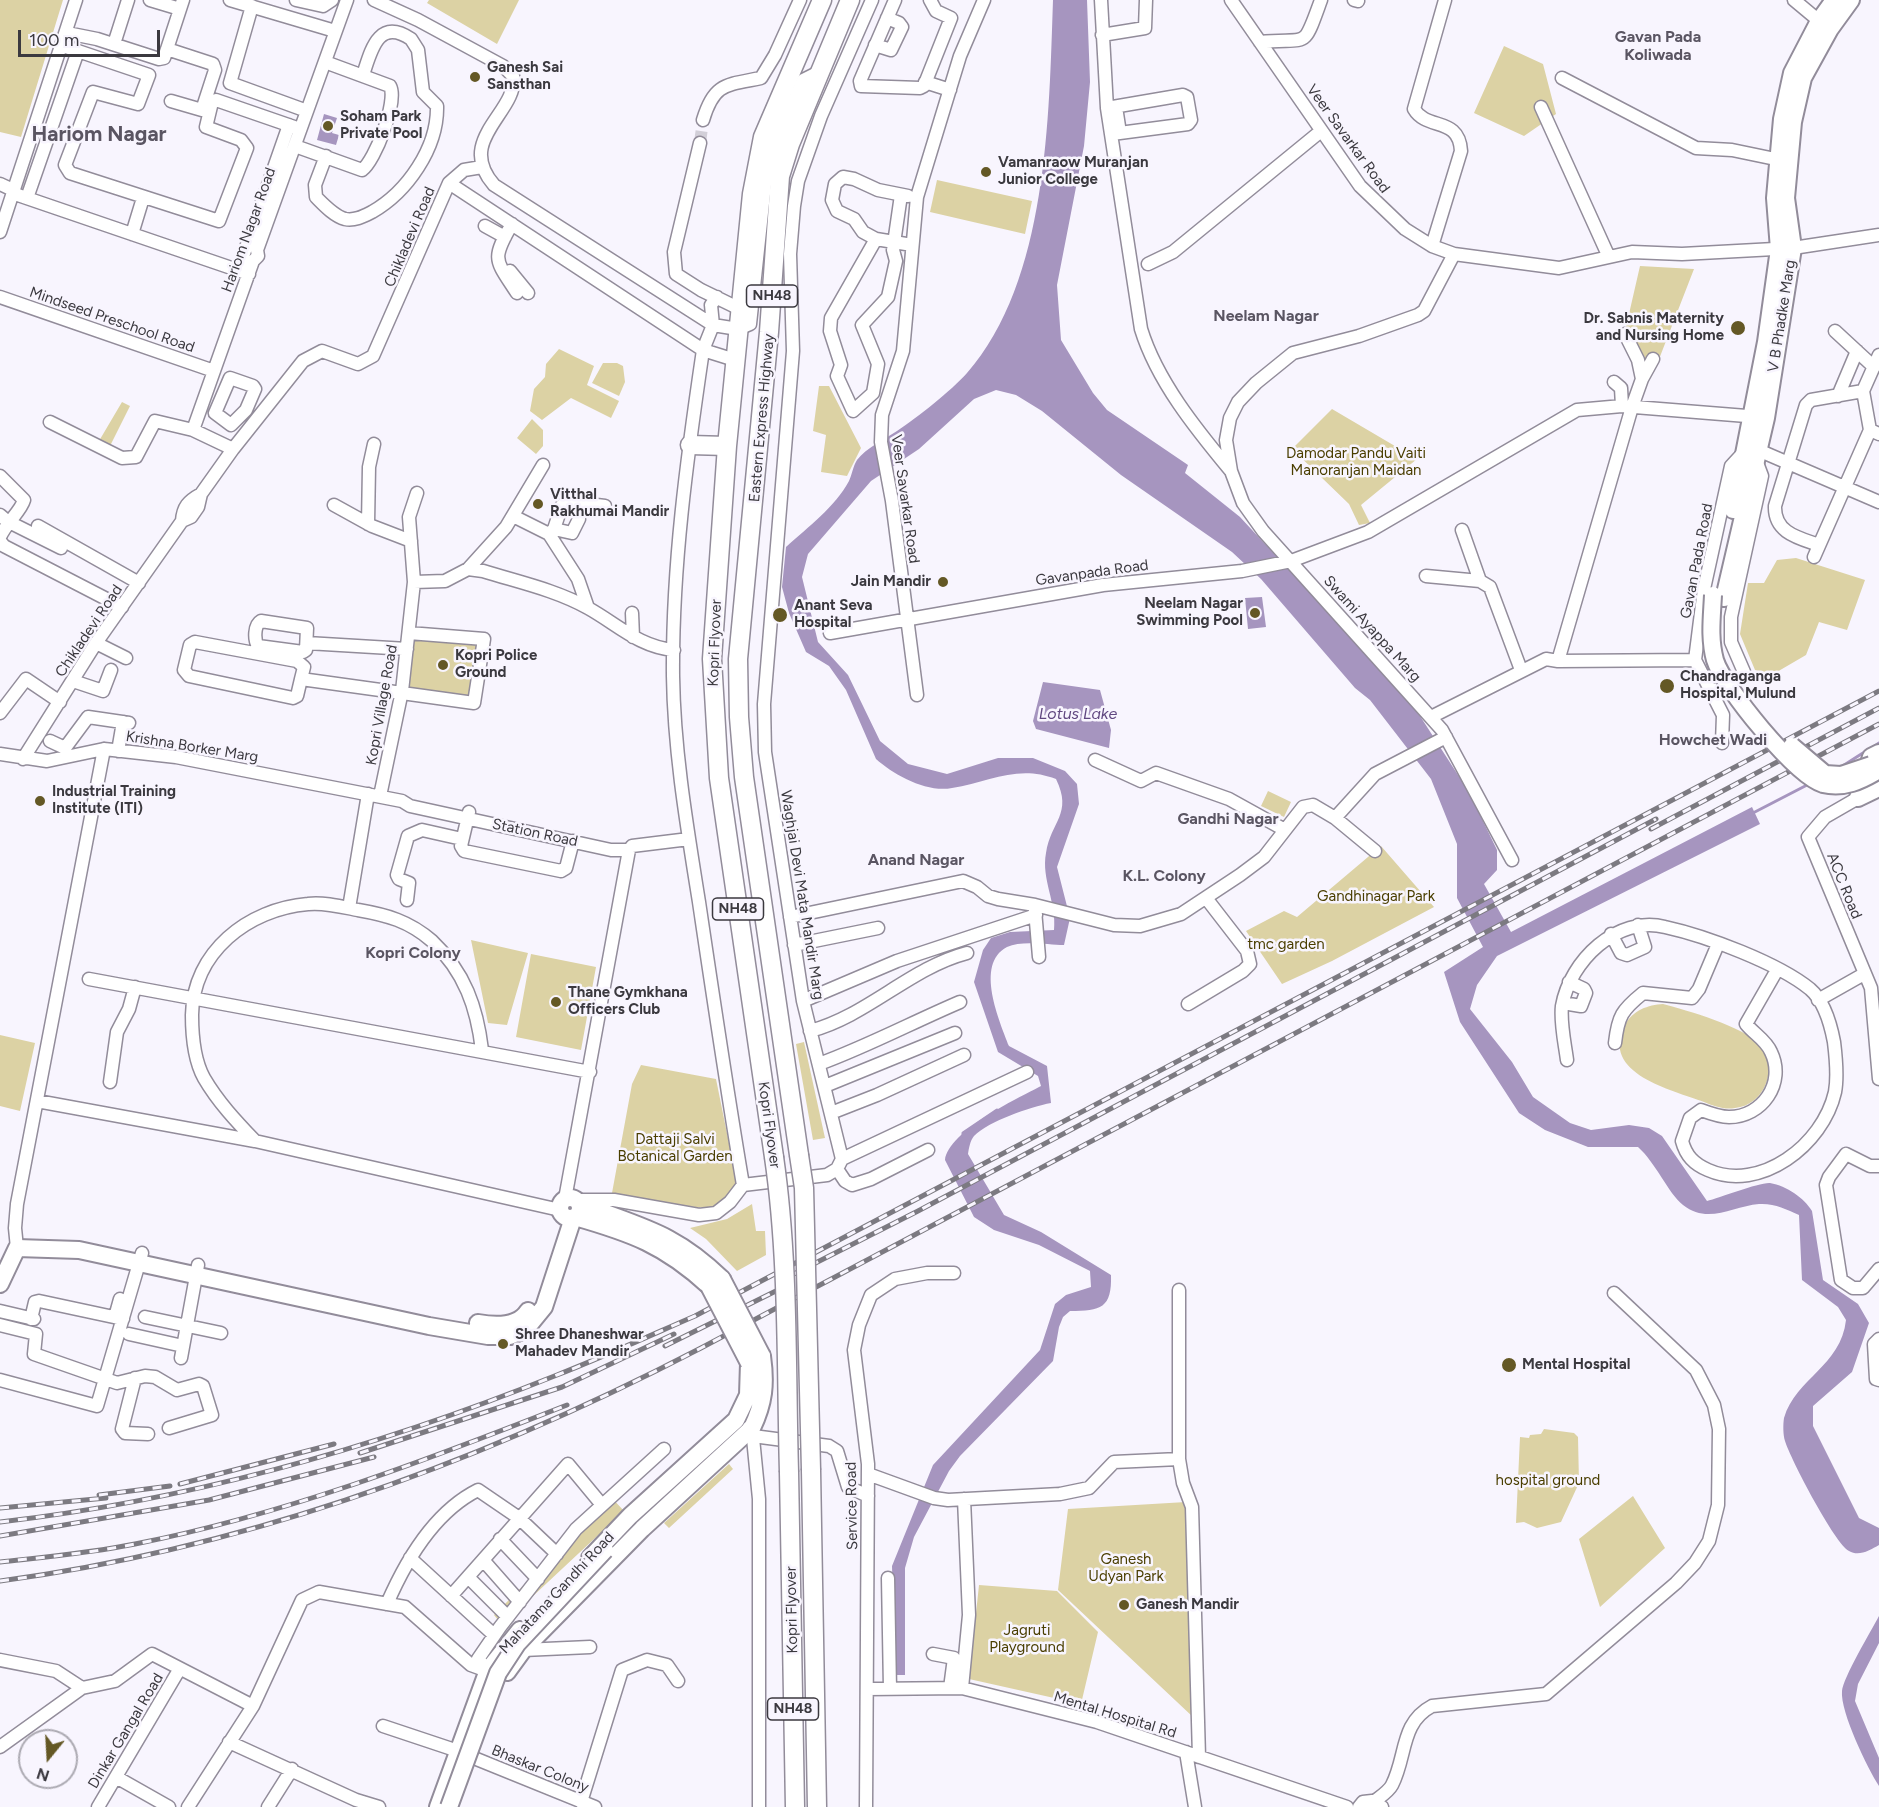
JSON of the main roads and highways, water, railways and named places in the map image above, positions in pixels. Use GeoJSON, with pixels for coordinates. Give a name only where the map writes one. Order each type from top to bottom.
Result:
{"type":"FeatureCollection","features":[{"type":"Feature","properties":{"kind":"highway","name":"NH48"},"geometry":{"type":"LineString","coordinates":[[727,446],[752,194],[763,137],[822,0]]}},
{"type":"Feature","properties":{"kind":"highway","name":"Eastern Express Highway"},"geometry":{"type":"LineString","coordinates":[[752,526],[789,178],[790,144],[850,0]]}},
{"type":"Feature","properties":{"kind":"highway"},"geometry":{"type":"LineString","coordinates":[[690,445],[727,446]]}},
{"type":"Feature","properties":{"kind":"highway","name":"Kopri Flyover"},"geometry":{"type":"LineString","coordinates":[[727,446],[712,659],[714,718],[719,778],[778,1189],[786,1342],[795,1807]]}},
{"type":"Feature","properties":{"kind":"highway","name":"Kopri Flyover"},"geometry":{"type":"LineString","coordinates":[[752,526],[738,659],[739,717],[744,777],[804,1188],[815,1611],[817,1807]]}},
{"type":"Feature","properties":{"kind":"main road","name":"V B Phadke Marg"},"geometry":{"type":"LineString","coordinates":[[1718,597],[1752,454],[1766,342],[1786,249],[1775,198],[1783,161],[1792,73],[1824,25],[1834,0]]}},
{"type":"Feature","properties":{"kind":"main road","name":"V B Phadke Marg"},"geometry":{"type":"LineString","coordinates":[[1824,25],[1851,0]]}},
{"type":"Feature","properties":{"kind":"main road"},"geometry":{"type":"LineString","coordinates":[[1718,597],[1720,640],[1724,657],[1754,703],[1802,756],[1825,774],[1857,771],[1879,761]]}},
{"type":"Feature","properties":{"kind":"main road"},"geometry":{"type":"LineString","coordinates":[[1718,597],[1711,639],[1716,662],[1740,702],[1797,767],[1806,776],[1821,783],[1836,786],[1853,784],[1879,770]]}},
{"type":"Feature","properties":{"kind":"main road"},"geometry":{"type":"LineString","coordinates":[[1879,753],[1871,757],[1858,798],[1879,788]]}},
{"type":"Feature","properties":{"kind":"main road"},"geometry":{"type":"LineString","coordinates":[[0,1284],[17,1248],[80,1245],[510,1336],[526,1329],[538,1306],[570,1209],[660,1232],[688,1249],[715,1283],[756,1360]]}},
{"type":"Feature","properties":{"kind":"main road","name":"Mahatama Gandhi Road"},"geometry":{"type":"LineString","coordinates":[[438,1807],[458,1751],[508,1643],[630,1516],[736,1420],[748,1395],[756,1360]]}},
{"type":"Feature","properties":{"kind":"main road","name":"Mahatama Gandhi Road"},"geometry":{"type":"LineString","coordinates":[[455,1807],[474,1758],[495,1674],[523,1650],[642,1529],[752,1432],[762,1407],[766,1382],[756,1360]]}},
{"type":"Feature","properties":{"kind":"main road"},"geometry":{"type":"LineString","coordinates":[[449,1807],[498,1673],[517,1644],[608,1547],[630,1516]]}},
{"type":"Feature","properties":{"kind":"main road"},"geometry":{"type":"LineString","coordinates":[[608,1547],[642,1529]]}},
{"type":"Feature","properties":{"kind":"water"},"geometry":{"type":"Polygon","coordinates":[[[1053,0],[1087,0],[1090,82],[1084,146],[1057,285],[1061,340],[1093,393],[1107,410],[1188,465],[1185,473],[1240,517],[1390,679],[1420,716],[1469,792],[1497,850],[1497,870],[1484,884],[1511,932],[1752,807],[1760,824],[1497,956],[1477,985],[1470,1009],[1512,1062],[1533,1097],[1570,1123],[1591,1130],[1629,1125],[1649,1128],[1662,1136],[1707,1201],[1749,1187],[1770,1183],[1789,1190],[1809,1206],[1812,1211],[1823,1280],[1858,1304],[1869,1323],[1852,1372],[1813,1406],[1813,1426],[1859,1518],[1879,1528],[1879,1545],[1872,1549],[1853,1553],[1842,1545],[1814,1500],[1784,1439],[1784,1418],[1790,1404],[1836,1349],[1846,1320],[1838,1307],[1802,1280],[1799,1215],[1770,1204],[1749,1205],[1711,1214],[1692,1211],[1677,1200],[1651,1161],[1638,1147],[1588,1147],[1545,1130],[1519,1113],[1460,1022],[1444,972],[1483,947],[1457,898],[1457,844],[1431,779],[1370,700],[1355,688],[1261,579],[1232,552],[1121,475],[1042,411],[1016,395],[996,390],[974,399],[919,449],[871,481],[808,554],[802,577],[818,642],[848,675],[880,741],[908,764],[947,774],[998,758],[1033,758],[1065,771],[1077,784],[1079,804],[1057,867],[1070,918],[1064,945],[1027,943],[1013,945],[997,955],[992,966],[992,994],[1009,1046],[1047,1066],[1051,1103],[1021,1111],[989,1125],[974,1136],[968,1154],[1004,1215],[1041,1232],[1111,1275],[1111,1286],[1107,1301],[1102,1305],[1090,1310],[1070,1311],[1063,1317],[1053,1361],[960,1456],[949,1471],[914,1537],[905,1568],[905,1675],[895,1675],[892,1566],[933,1465],[1040,1350],[1055,1304],[1066,1295],[1091,1287],[1090,1271],[1039,1245],[994,1230],[974,1217],[945,1160],[949,1149],[971,1127],[1001,1107],[1041,1086],[1038,1076],[998,1052],[974,982],[983,950],[991,938],[1010,932],[1054,930],[1045,863],[1049,842],[1062,809],[1061,791],[1056,779],[1029,773],[1004,776],[952,788],[932,788],[901,777],[883,765],[876,759],[846,690],[829,666],[806,652],[789,613],[782,587],[786,547],[836,499],[849,481],[856,462],[861,456],[924,411],[967,373],[994,335],[1014,292],[1029,245],[1039,195],[1049,94],[1053,0]]]}},
{"type":"Feature","properties":{"kind":"water","name":"Soham Park Private Pool"},"geometry":{"type":"Polygon","coordinates":[[[324,114],[337,118],[332,133],[339,135],[336,145],[317,140],[324,114]]]}},
{"type":"Feature","properties":{"kind":"water","name":"Neelam Nagar Swimming Pool"},"geometry":{"type":"Polygon","coordinates":[[[1262,597],[1266,627],[1248,629],[1245,598],[1262,597]]]}},
{"type":"Feature","properties":{"kind":"water","name":"Lotus Lake"},"geometry":{"type":"Polygon","coordinates":[[[1043,682],[1100,690],[1111,730],[1109,748],[1036,729],[1033,721],[1043,682]]]}},
{"type":"Feature","properties":{"kind":"water"},"geometry":{"type":"Polygon","coordinates":[[[1879,1616],[1879,1643],[1858,1684],[1855,1701],[1879,1758],[1879,1786],[1850,1726],[1842,1691],[1852,1666],[1879,1616]]]}},
{"type":"Feature","properties":{"kind":"waterway"},"geometry":{"type":"LineString","coordinates":[[1872,748],[1879,743]]}},
{"type":"Feature","properties":{"kind":"waterway"},"geometry":{"type":"LineString","coordinates":[[1841,767],[1866,751]]}},
{"type":"Feature","properties":{"kind":"waterway"},"geometry":{"type":"LineString","coordinates":[[1751,814],[1809,784]]}},
{"type":"Feature","properties":{"kind":"waterway"},"geometry":{"type":"LineString","coordinates":[[963,1136],[963,1133],[997,1110]]}},
{"type":"Feature","properties":{"kind":"tunnel"},"geometry":{"type":"LineString","coordinates":[[700,143],[703,120]]}},
{"type":"Feature","properties":{"kind":"railway"},"geometry":{"type":"LineString","coordinates":[[0,1522],[143,1500],[213,1485],[353,1447],[490,1401],[592,1361],[695,1316],[1879,691]]}},
{"type":"Feature","properties":{"kind":"railway"},"geometry":{"type":"LineString","coordinates":[[1651,829],[1879,708]]}},
{"type":"Feature","properties":{"kind":"railway"},"geometry":{"type":"LineString","coordinates":[[0,1581],[92,1566],[183,1547],[272,1523],[447,1464],[618,1390],[1879,724]]}},
{"type":"Feature","properties":{"kind":"railway"},"geometry":{"type":"LineString","coordinates":[[778,1282],[918,1211],[1656,819]]}},
{"type":"Feature","properties":{"kind":"railway"},"geometry":{"type":"LineString","coordinates":[[665,1346],[792,1283]]}},
{"type":"Feature","properties":{"kind":"railway"},"geometry":{"type":"LineString","coordinates":[[360,1453],[562,1387],[674,1334]]}},
{"type":"Feature","properties":{"kind":"railway"},"geometry":{"type":"LineString","coordinates":[[0,1562],[118,1547],[245,1518],[408,1466],[567,1405]]}},
{"type":"Feature","properties":{"kind":"railway"},"geometry":{"type":"LineString","coordinates":[[180,1484],[334,1444]]}},
{"type":"Feature","properties":{"kind":"railway"},"geometry":{"type":"LineString","coordinates":[[0,1536],[209,1500],[374,1457]]}},
{"type":"Feature","properties":{"kind":"railway"},"geometry":{"type":"LineString","coordinates":[[99,1495],[170,1486]]}},
{"type":"Feature","properties":{"kind":"railway"},"geometry":{"type":"LineString","coordinates":[[0,1508],[106,1498]]}},
{"type":"Feature","properties":{"kind":"place","name":"Ganesh Sai Sansthan"},"geometry":{"type":"Point","coordinates":[475,77]}},
{"type":"Feature","properties":{"kind":"place","name":"Soham Park Private Pool"},"geometry":{"type":"Point","coordinates":[328,126]}},
{"type":"Feature","properties":{"kind":"place","name":"Vamanraow Muranjan Junior College"},"geometry":{"type":"Point","coordinates":[986,172]}},
{"type":"Feature","properties":{"kind":"place","name":"Dr. Sabnis Maternity and Nursing Home"},"geometry":{"type":"Point","coordinates":[1738,328]}},
{"type":"Feature","properties":{"kind":"place","name":"Vitthal Rakhumai Mandir"},"geometry":{"type":"Point","coordinates":[538,504]}},
{"type":"Feature","properties":{"kind":"place","name":"Jain Mandir"},"geometry":{"type":"Point","coordinates":[943,582]}},
{"type":"Feature","properties":{"kind":"place","name":"Neelam Nagar Swimming Pool"},"geometry":{"type":"Point","coordinates":[1255,613]}},
{"type":"Feature","properties":{"kind":"place","name":"Anant Seva Hospital"},"geometry":{"type":"Point","coordinates":[780,615]}},
{"type":"Feature","properties":{"kind":"place","name":"Kopri Police Ground"},"geometry":{"type":"Point","coordinates":[443,665]}},
{"type":"Feature","properties":{"kind":"place","name":"Chandraganga Hospital, Mulund"},"geometry":{"type":"Point","coordinates":[1667,686]}},
{"type":"Feature","properties":{"kind":"place","name":"Industrial Training Institute (ITI)"},"geometry":{"type":"Point","coordinates":[40,801]}},
{"type":"Feature","properties":{"kind":"place","name":"Thane Gymkhana Officers Club"},"geometry":{"type":"Point","coordinates":[556,1002]}},
{"type":"Feature","properties":{"kind":"place","name":"Shree Dhaneshwar Mahadev Mandir"},"geometry":{"type":"Point","coordinates":[503,1344]}},
{"type":"Feature","properties":{"kind":"place","name":"Mental Hospital"},"geometry":{"type":"Point","coordinates":[1509,1365]}},
{"type":"Feature","properties":{"kind":"place","name":"Ganesh Mandir"},"geometry":{"type":"Point","coordinates":[1124,1605]}},
{"type":"Feature","properties":{"kind":"district","name":"Gavan Pada Koliwada"},"geometry":{"type":"Point","coordinates":[1658,46]}},
{"type":"Feature","properties":{"kind":"district","name":"Hariom Nagar"},"geometry":{"type":"Point","coordinates":[99,135]}},
{"type":"Feature","properties":{"kind":"district","name":"Neelam Nagar"},"geometry":{"type":"Point","coordinates":[1266,316]}},
{"type":"Feature","properties":{"kind":"district","name":"Howchet Wadi"},"geometry":{"type":"Point","coordinates":[1713,740]}},
{"type":"Feature","properties":{"kind":"district","name":"Gandhi Nagar"},"geometry":{"type":"Point","coordinates":[1228,819]}},
{"type":"Feature","properties":{"kind":"district","name":"Anand Nagar"},"geometry":{"type":"Point","coordinates":[916,860]}},
{"type":"Feature","properties":{"kind":"district","name":"K.L. Colony"},"geometry":{"type":"Point","coordinates":[1164,876]}},
{"type":"Feature","properties":{"kind":"district","name":"Kopri Colony"},"geometry":{"type":"Point","coordinates":[413,953]}},
{"type":"Feature","properties":{"kind":"park label","name":"Damodar Pandu Vaiti Manoranjan Maidan"},"geometry":{"type":"Point","coordinates":[1356,462]}},
{"type":"Feature","properties":{"kind":"park label","name":"Gandhinagar Park"},"geometry":{"type":"Point","coordinates":[1376,897]}},
{"type":"Feature","properties":{"kind":"park label","name":"tmc garden"},"geometry":{"type":"Point","coordinates":[1286,945]}},
{"type":"Feature","properties":{"kind":"park label","name":"Dattaji Salvi Botanical Garden"},"geometry":{"type":"Point","coordinates":[675,1148]}},
{"type":"Feature","properties":{"kind":"park label","name":"hospital ground"},"geometry":{"type":"Point","coordinates":[1548,1481]}},
{"type":"Feature","properties":{"kind":"park label","name":"Ganesh Udyan Park"},"geometry":{"type":"Point","coordinates":[1126,1568]}},
{"type":"Feature","properties":{"kind":"park label","name":"Jagruti Playground"},"geometry":{"type":"Point","coordinates":[1027,1640]}}]}
